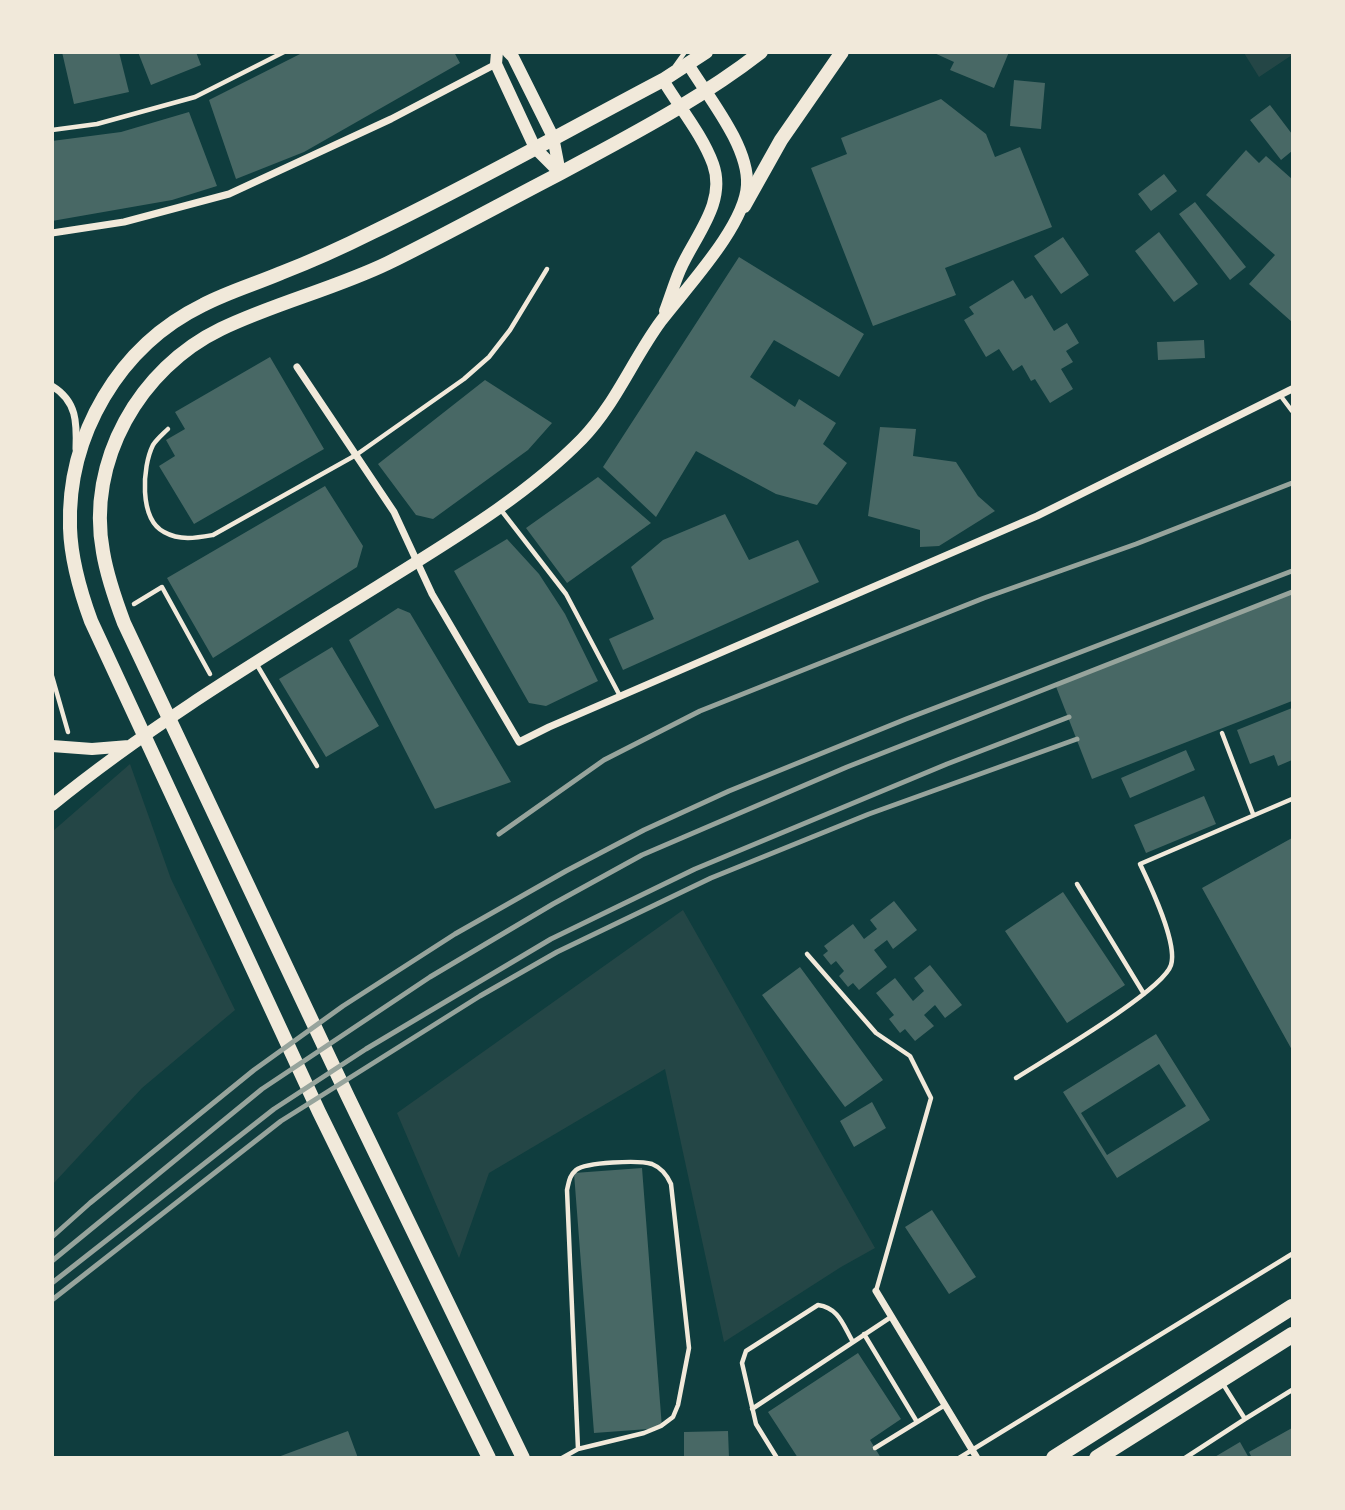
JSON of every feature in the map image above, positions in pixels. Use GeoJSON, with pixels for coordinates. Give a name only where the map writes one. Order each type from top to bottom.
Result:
{"type":"FeatureCollection","features":[{"type":"Feature","properties":{"kind":"highway"},"geometry":{"type":"LineString","coordinates":[[1054,1458],[1293,1307]]}},
{"type":"Feature","properties":{"kind":"highway"},"geometry":{"type":"LineString","coordinates":[[1097,1458],[1293,1335]]}},
{"type":"Feature","properties":{"kind":"main road"},"geometry":{"type":"LineString","coordinates":[[508,52],[553,137],[560,173]]}},
{"type":"Feature","properties":{"kind":"main road"},"geometry":{"type":"LineString","coordinates":[[489,1458],[319,1112],[91,621],[80,591],[74,561],[70,518],[76,464],[88,428],[104,396],[124,367],[172,323],[202,305],[285,272],[373,232],[663,80],[687,58],[706,52]]}},
{"type":"Feature","properties":{"kind":"main road"},"geometry":{"type":"LineString","coordinates":[[523,1458],[151,682],[120,612],[102,550],[104,485],[111,453],[124,421],[142,394],[167,366],[193,345],[220,330],[387,263],[679,108],[761,52]]}},
{"type":"Feature","properties":{"kind":"main road"},"geometry":{"type":"LineString","coordinates":[[52,805],[128,746],[418,561],[558,462],[584,437],[608,405],[661,321],[697,279],[744,206],[781,140],[842,52]]}},
{"type":"Feature","properties":{"kind":"main road"},"geometry":{"type":"LineString","coordinates":[[496,58],[535,148],[560,173]]}},
{"type":"Feature","properties":{"kind":"main road"},"geometry":{"type":"LineString","coordinates":[[687,58],[742,153],[747,186],[744,206]]}},
{"type":"Feature","properties":{"kind":"main road"},"geometry":{"type":"LineString","coordinates":[[661,321],[680,269],[712,209],[716,178],[713,164],[663,80]]}},
{"type":"Feature","properties":{"kind":"main road"},"geometry":{"type":"LineString","coordinates":[[52,746],[92,749],[128,746]]}},
{"type":"Feature","properties":{"kind":"street"},"geometry":{"type":"LineString","coordinates":[[52,233],[124,222],[229,194],[391,119],[496,58]]}},
{"type":"Feature","properties":{"kind":"street"},"geometry":{"type":"LineString","coordinates":[[298,367],[394,512],[432,594],[519,743],[620,696],[1037,516],[1133,471],[1293,389]]}},
{"type":"Feature","properties":{"kind":"street"},"geometry":{"type":"LineString","coordinates":[[52,386],[68,398],[74,412],[76,464]]}},
{"type":"Feature","properties":{"kind":"street"},"geometry":{"type":"LineString","coordinates":[[876,1291],[977,1458]]}},
{"type":"Feature","properties":{"kind":"lane"},"geometry":{"type":"LineString","coordinates":[[168,429],[154,444],[146,468],[144,493],[150,515],[162,532],[188,540],[212,535],[356,455],[464,379],[489,357],[510,330],[548,269]]}},
{"type":"Feature","properties":{"kind":"lane"},"geometry":{"type":"LineString","coordinates":[[1280,395],[1293,411]]}},
{"type":"Feature","properties":{"kind":"lane"},"geometry":{"type":"LineString","coordinates":[[498,506],[566,594],[620,696]]}},
{"type":"Feature","properties":{"kind":"lane"},"geometry":{"type":"LineString","coordinates":[[256,663],[317,766]]}},
{"type":"Feature","properties":{"kind":"lane"},"geometry":{"type":"LineString","coordinates":[[1222,733],[1253,814]]}},
{"type":"Feature","properties":{"kind":"lane"},"geometry":{"type":"LineString","coordinates":[[1016,1078],[1136,1001],[1165,975],[1171,966],[1172,954],[1158,903],[1140,864],[1293,799]]}},
{"type":"Feature","properties":{"kind":"lane"},"geometry":{"type":"LineString","coordinates":[[1077,884],[1144,993]]}},
{"type":"Feature","properties":{"kind":"lane"},"geometry":{"type":"LineString","coordinates":[[807,954],[876,1032],[910,1056],[931,1098],[876,1291]]}},
{"type":"Feature","properties":{"kind":"lane"},"geometry":{"type":"LineString","coordinates":[[562,1458],[578,1449],[644,1433],[661,1426],[673,1417],[678,1405],[689,1348],[671,1184],[660,1168],[651,1164],[642,1162],[586,1165],[574,1172],[569,1179],[567,1190],[578,1449]]}},
{"type":"Feature","properties":{"kind":"lane"},"geometry":{"type":"LineString","coordinates":[[959,1458],[1293,1254]]}},
{"type":"Feature","properties":{"kind":"lane"},"geometry":{"type":"LineString","coordinates":[[777,1458],[756,1424],[742,1363],[746,1351],[759,1340],[818,1305],[829,1307],[837,1314],[853,1342]]}},
{"type":"Feature","properties":{"kind":"lane"},"geometry":{"type":"LineString","coordinates":[[752,1409],[892,1317]]}},
{"type":"Feature","properties":{"kind":"lane"},"geometry":{"type":"LineString","coordinates":[[864,1335],[917,1422]]}},
{"type":"Feature","properties":{"kind":"lane"},"geometry":{"type":"LineString","coordinates":[[1220,1380],[1245,1419]]}},
{"type":"Feature","properties":{"kind":"lane"},"geometry":{"type":"LineString","coordinates":[[1185,1458],[1293,1390]]}},
{"type":"Feature","properties":{"kind":"lane"},"geometry":{"type":"LineString","coordinates":[[875,1448],[945,1405]]}},
{"type":"Feature","properties":{"kind":"path"},"geometry":{"type":"LineString","coordinates":[[52,130],[97,124],[195,97],[284,52]]}},
{"type":"Feature","properties":{"kind":"path"},"geometry":{"type":"LineString","coordinates":[[120,612],[162,587],[217,687]]}},
{"type":"Feature","properties":{"kind":"path"},"geometry":{"type":"LineString","coordinates":[[52,676],[73,748]]}},
{"type":"Feature","properties":{"kind":"shaded area"},"geometry":{"type":"Polygon","coordinates":[[[1244,53],[1292,53],[1292,55],[1259,77],[1244,53]]]}},
{"type":"Feature","properties":{"kind":"shaded area"},"geometry":{"type":"Polygon","coordinates":[[[130,764],[171,879],[235,1010],[142,1088],[53,1184],[53,831],[130,764]]]}},
{"type":"Feature","properties":{"kind":"shaded area"},"geometry":{"type":"Polygon","coordinates":[[[683,910],[875,1248],[724,1342],[665,1069],[489,1173],[459,1258],[397,1113],[683,910]]]}},
{"type":"Feature","properties":{"kind":"building"},"geometry":{"type":"Polygon","coordinates":[[[62,52],[119,52],[129,92],[74,104],[62,52]]]}},
{"type":"Feature","properties":{"kind":"building"},"geometry":{"type":"Polygon","coordinates":[[[138,52],[196,52],[201,65],[151,85],[138,52]]]}},
{"type":"Feature","properties":{"kind":"building"},"geometry":{"type":"Polygon","coordinates":[[[304,52],[454,52],[460,63],[304,152],[236,179],[209,100],[304,52]]]}},
{"type":"Feature","properties":{"kind":"building"},"geometry":{"type":"Polygon","coordinates":[[[932,52],[1009,52],[994,88],[950,70],[954,62],[932,52]]]}},
{"type":"Feature","properties":{"kind":"building"},"geometry":{"type":"Polygon","coordinates":[[[1014,80],[1045,83],[1041,129],[1010,126],[1014,80]]]}},
{"type":"Feature","properties":{"kind":"building"},"geometry":{"type":"Polygon","coordinates":[[[941,99],[986,134],[995,157],[1020,147],[1052,227],[945,268],[956,295],[873,326],[811,168],[847,154],[841,138],[941,99]]]}},
{"type":"Feature","properties":{"kind":"building"},"geometry":{"type":"Polygon","coordinates":[[[1270,105],[1292,134],[1292,151],[1281,160],[1250,120],[1270,105]]]}},
{"type":"Feature","properties":{"kind":"building"},"geometry":{"type":"Polygon","coordinates":[[[189,112],[217,186],[172,200],[52,221],[52,141],[121,132],[189,112]]]}},
{"type":"Feature","properties":{"kind":"building"},"geometry":{"type":"Polygon","coordinates":[[[1246,150],[1259,163],[1266,156],[1292,179],[1292,322],[1249,284],[1275,255],[1206,195],[1246,150]]]}},
{"type":"Feature","properties":{"kind":"building"},"geometry":{"type":"Polygon","coordinates":[[[1164,174],[1177,191],[1151,211],[1138,194],[1164,174]]]}},
{"type":"Feature","properties":{"kind":"building"},"geometry":{"type":"Polygon","coordinates":[[[1195,202],[1246,267],[1230,280],[1179,214],[1195,202]]]}},
{"type":"Feature","properties":{"kind":"building"},"geometry":{"type":"Polygon","coordinates":[[[1159,232],[1198,284],[1174,302],[1135,251],[1159,232]]]}},
{"type":"Feature","properties":{"kind":"building"},"geometry":{"type":"Polygon","coordinates":[[[1063,237],[1089,275],[1061,294],[1034,256],[1063,237]]]}},
{"type":"Feature","properties":{"kind":"building"},"geometry":{"type":"Polygon","coordinates":[[[739,257],[864,334],[839,377],[774,340],[750,377],[795,407],[799,399],[836,423],[823,444],[847,463],[817,505],[776,494],[696,451],[656,517],[603,467],[739,257]]]}},
{"type":"Feature","properties":{"kind":"building"},"geometry":{"type":"Polygon","coordinates":[[[1013,280],[1025,299],[1032,295],[1054,331],[1067,323],[1079,343],[1066,351],[1073,362],[1061,369],[1073,389],[1050,403],[1035,379],[1031,381],[1022,365],[1013,371],[999,349],[986,357],[964,320],[974,314],[969,307],[1013,280]]]}},
{"type":"Feature","properties":{"kind":"building"},"geometry":{"type":"Polygon","coordinates":[[[1204,340],[1205,358],[1158,360],[1157,342],[1204,340]]]}},
{"type":"Feature","properties":{"kind":"building"},"geometry":{"type":"Polygon","coordinates":[[[270,357],[324,449],[194,524],[159,466],[175,456],[166,440],[185,429],[175,412],[270,357]]]}},
{"type":"Feature","properties":{"kind":"building"},"geometry":{"type":"Polygon","coordinates":[[[485,380],[552,423],[528,450],[433,519],[416,515],[378,464],[485,380]]]}},
{"type":"Feature","properties":{"kind":"building"},"geometry":{"type":"Polygon","coordinates":[[[880,427],[916,429],[913,456],[956,462],[978,496],[995,511],[939,546],[920,547],[920,530],[868,516],[880,427]]]}},
{"type":"Feature","properties":{"kind":"building"},"geometry":{"type":"Polygon","coordinates":[[[598,477],[651,523],[567,583],[526,528],[598,477]]]}},
{"type":"Feature","properties":{"kind":"building"},"geometry":{"type":"Polygon","coordinates":[[[325,486],[363,546],[357,567],[213,658],[167,578],[325,486]]]}},
{"type":"Feature","properties":{"kind":"building"},"geometry":{"type":"Polygon","coordinates":[[[725,514],[749,560],[798,540],[819,582],[623,670],[609,639],[654,619],[631,567],[663,540],[725,514]]]}},
{"type":"Feature","properties":{"kind":"building"},"geometry":{"type":"Polygon","coordinates":[[[507,539],[539,574],[565,614],[598,681],[546,706],[529,703],[454,571],[507,539]]]}},
{"type":"Feature","properties":{"kind":"building"},"geometry":{"type":"Polygon","coordinates":[[[1292,591],[1292,701],[1092,779],[1055,684],[1292,591]]]}},
{"type":"Feature","properties":{"kind":"building"},"geometry":{"type":"Polygon","coordinates":[[[398,608],[410,613],[511,782],[435,809],[349,640],[398,608]]]}},
{"type":"Feature","properties":{"kind":"building"},"geometry":{"type":"Polygon","coordinates":[[[332,647],[379,726],[326,757],[279,679],[332,647]]]}},
{"type":"Feature","properties":{"kind":"building"},"geometry":{"type":"Polygon","coordinates":[[[1292,708],[1292,760],[1278,766],[1274,755],[1250,764],[1237,730],[1292,708]]]}},
{"type":"Feature","properties":{"kind":"building"},"geometry":{"type":"Polygon","coordinates":[[[1186,750],[1195,770],[1130,798],[1121,778],[1186,750]]]}},
{"type":"Feature","properties":{"kind":"building"},"geometry":{"type":"Polygon","coordinates":[[[1204,796],[1216,824],[1146,853],[1134,825],[1204,796]]]}},
{"type":"Feature","properties":{"kind":"building"},"geometry":{"type":"Polygon","coordinates":[[[1292,838],[1292,1050],[1202,888],[1292,838]]]}},
{"type":"Feature","properties":{"kind":"building"},"geometry":{"type":"Polygon","coordinates":[[[1063,892],[1125,985],[1067,1023],[1005,931],[1063,892]]]}},
{"type":"Feature","properties":{"kind":"building"},"geometry":{"type":"Polygon","coordinates":[[[894,901],[917,930],[893,949],[887,940],[874,950],[887,967],[859,990],[853,983],[848,987],[839,976],[844,971],[836,961],[831,965],[823,955],[828,951],[824,946],[853,924],[864,939],[877,929],[870,920],[894,901]]]}},
{"type":"Feature","properties":{"kind":"building"},"geometry":{"type":"Polygon","coordinates":[[[930,965],[962,1005],[945,1018],[935,1005],[924,1015],[934,1026],[915,1041],[905,1029],[900,1033],[889,1019],[894,1015],[876,993],[895,978],[913,1001],[924,991],[914,978],[930,965]]]}},
{"type":"Feature","properties":{"kind":"building"},"geometry":{"type":"Polygon","coordinates":[[[800,967],[883,1080],[845,1107],[762,995],[800,967]]]}},
{"type":"Feature","properties":{"kind":"building"},"geometry":{"type":"Polygon","coordinates":[[[1156,1034],[1210,1120],[1117,1178],[1063,1092],[1156,1034]],[[1159,1064],[1081,1113],[1107,1155],[1186,1106],[1159,1064]]]}},
{"type":"Feature","properties":{"kind":"building"},"geometry":{"type":"Polygon","coordinates":[[[872,1102],[886,1128],[854,1147],[840,1121],[872,1102]]]}},
{"type":"Feature","properties":{"kind":"building"},"geometry":{"type":"Polygon","coordinates":[[[642,1168],[662,1428],[594,1433],[574,1173],[642,1168]]]}},
{"type":"Feature","properties":{"kind":"building"},"geometry":{"type":"Polygon","coordinates":[[[932,1210],[976,1277],[949,1294],[905,1227],[932,1210]]]}},
{"type":"Feature","properties":{"kind":"building"},"geometry":{"type":"Polygon","coordinates":[[[858,1353],[901,1419],[870,1440],[881,1458],[798,1458],[768,1412],[858,1353]]]}},
{"type":"Feature","properties":{"kind":"building"},"geometry":{"type":"Polygon","coordinates":[[[1292,1428],[1292,1458],[1252,1458],[1249,1452],[1292,1428]]]}},
{"type":"Feature","properties":{"kind":"building"},"geometry":{"type":"Polygon","coordinates":[[[348,1431],[358,1458],[278,1458],[278,1457],[348,1431]]]}},
{"type":"Feature","properties":{"kind":"building"},"geometry":{"type":"Polygon","coordinates":[[[728,1431],[729,1458],[684,1458],[684,1432],[728,1431]]]}},
{"type":"Feature","properties":{"kind":"building"},"geometry":{"type":"Polygon","coordinates":[[[1240,1442],[1249,1458],[1213,1458],[1240,1442]]]}},
{"type":"Feature","properties":{"kind":"railway"},"geometry":{"type":"LineString","coordinates":[[499,834],[604,760],[700,711],[984,598],[1136,544],[1292,483]]}},
{"type":"Feature","properties":{"kind":"railway"},"geometry":{"type":"LineString","coordinates":[[52,1237],[254,1070],[343,1006],[455,934],[566,871],[644,830],[729,791],[906,719],[1292,571]]}},
{"type":"Feature","properties":{"kind":"railway"},"geometry":{"type":"LineString","coordinates":[[52,1261],[262,1089],[430,977],[642,855],[847,767],[1292,592]]}},
{"type":"Feature","properties":{"kind":"railway"},"geometry":{"type":"LineString","coordinates":[[52,1283],[274,1109],[366,1049],[551,939],[695,869],[947,764],[1069,717]]}},
{"type":"Feature","properties":{"kind":"railway"},"geometry":{"type":"LineString","coordinates":[[52,1300],[281,1121],[480,996],[557,952],[711,878],[869,814],[1077,739]]}}]}
